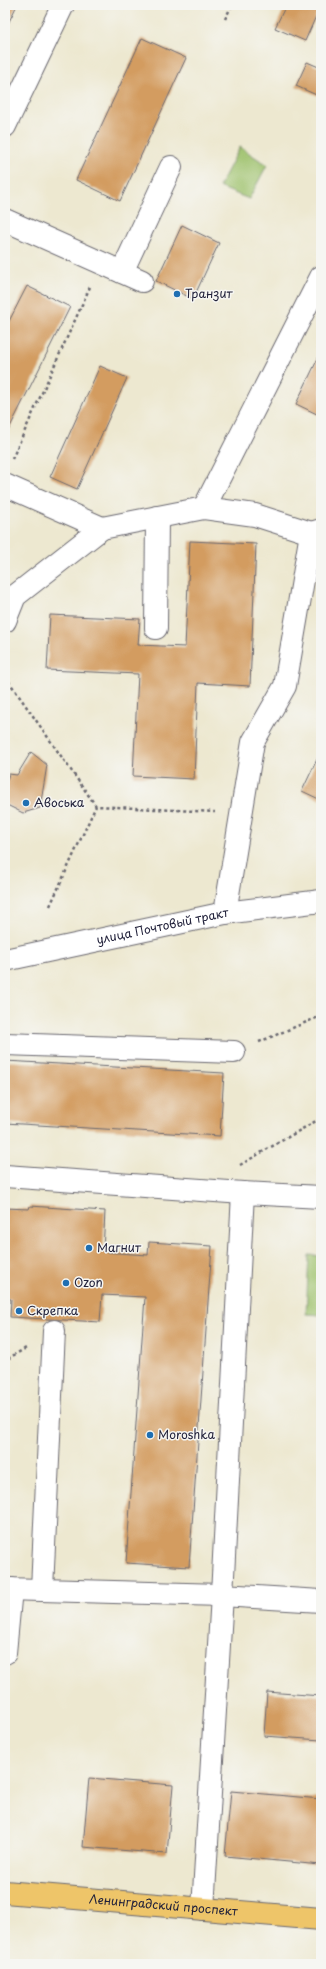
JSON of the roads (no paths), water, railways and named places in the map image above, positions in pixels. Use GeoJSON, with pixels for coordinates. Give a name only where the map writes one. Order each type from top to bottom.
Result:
{"type":"FeatureCollection","features":[{"type":"Feature","properties":{"kind":"main road","name":"Ленинградский проспект"},"geometry":{"type":"LineString","coordinates":[[5,1892],[321,1919]]}},
{"type":"Feature","properties":{"kind":"street"},"geometry":{"type":"LineString","coordinates":[[5,126],[63,5]]}},
{"type":"Feature","properties":{"kind":"street"},"geometry":{"type":"LineString","coordinates":[[122,272],[171,167]]}},
{"type":"Feature","properties":{"kind":"street"},"geometry":{"type":"LineString","coordinates":[[5,220],[142,281]]}},
{"type":"Feature","properties":{"kind":"street"},"geometry":{"type":"LineString","coordinates":[[204,508],[321,277]]}},
{"type":"Feature","properties":{"kind":"street"},"geometry":{"type":"LineString","coordinates":[[5,485],[102,528]]}},
{"type":"Feature","properties":{"kind":"street"},"geometry":{"type":"LineString","coordinates":[[5,621],[15,596],[102,528],[204,508],[255,515],[316,531],[285,686],[252,742],[225,914]]}},
{"type":"Feature","properties":{"kind":"street"},"geometry":{"type":"LineString","coordinates":[[156,628],[157,517]]}},
{"type":"Feature","properties":{"kind":"street","name":"улица Почтовый тракт"},"geometry":{"type":"LineString","coordinates":[[5,960],[225,914],[321,901]]}},
{"type":"Feature","properties":{"kind":"street"},"geometry":{"type":"LineString","coordinates":[[5,1044],[234,1052]]}},
{"type":"Feature","properties":{"kind":"street"},"geometry":{"type":"LineString","coordinates":[[5,1176],[321,1197]]}},
{"type":"Feature","properties":{"kind":"street"},"geometry":{"type":"LineString","coordinates":[[203,1909],[222,1595],[243,1193]]}},
{"type":"Feature","properties":{"kind":"street"},"geometry":{"type":"LineString","coordinates":[[42,1589],[54,1331]]}},
{"type":"Feature","properties":{"kind":"street"},"geometry":{"type":"LineString","coordinates":[[5,1653],[8,1589],[222,1595],[321,1601]]}},
{"type":"Feature","properties":{"kind":"place","name":"Транзит"},"geometry":{"type":"Point","coordinates":[177,294]}},
{"type":"Feature","properties":{"kind":"place","name":"Авоська"},"geometry":{"type":"Point","coordinates":[26,803]}},
{"type":"Feature","properties":{"kind":"place","name":"Магнит"},"geometry":{"type":"Point","coordinates":[89,1248]}},
{"type":"Feature","properties":{"kind":"place","name":"Ozon"},"geometry":{"type":"Point","coordinates":[66,1283]}},
{"type":"Feature","properties":{"kind":"place","name":"Скрепка"},"geometry":{"type":"Point","coordinates":[19,1311]}},
{"type":"Feature","properties":{"kind":"place","name":"Moroshka"},"geometry":{"type":"Point","coordinates":[150,1435]}}]}
